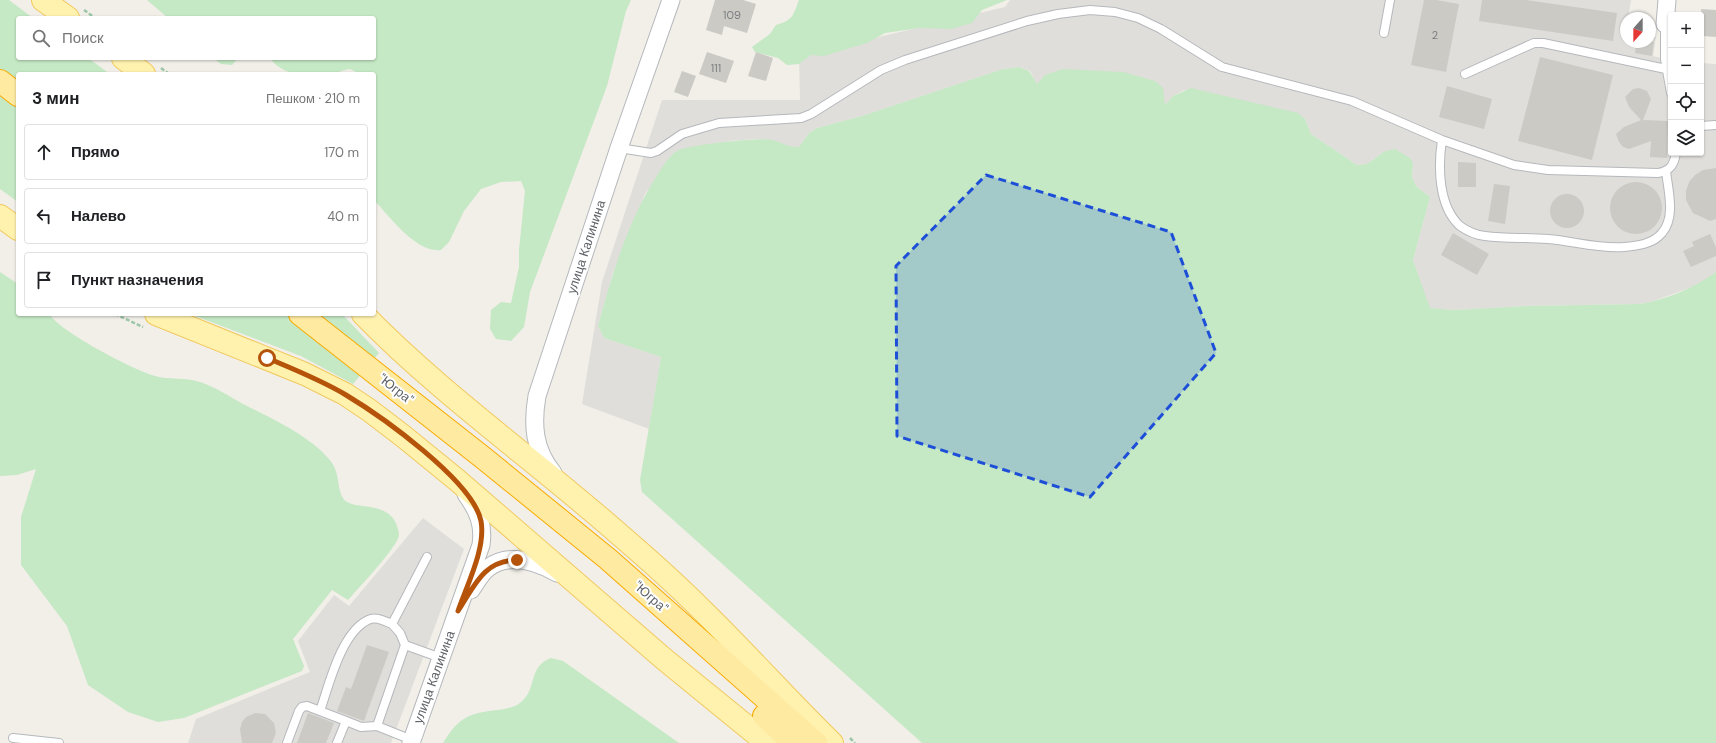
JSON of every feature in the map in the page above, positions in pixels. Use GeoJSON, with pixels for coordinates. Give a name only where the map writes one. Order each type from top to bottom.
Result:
{"type":"FeatureCollection","features":[{"type":"Feature","properties":{"kind":"highway"},"geometry":{"type":"LineString","coordinates":[[0,81],[16,93]]}},
{"type":"Feature","properties":{"kind":"highway","name":"\"Югра\""},"geometry":{"type":"LineString","coordinates":[[303,316],[481,456],[608,559],[816,743]]}},
{"type":"Feature","properties":{"kind":"highway","name":"\"Югра\""},"geometry":{"type":"LineString","coordinates":[[481,456],[616,578],[793,743]]}},
{"type":"Feature","properties":{"kind":"main road"},"geometry":{"type":"LineString","coordinates":[[43,0],[65,16]]}},
{"type":"Feature","properties":{"kind":"main road"},"geometry":{"type":"LineString","coordinates":[[124,60],[135,72]]}},
{"type":"Feature","properties":{"kind":"main road"},"geometry":{"type":"LineString","coordinates":[[125,60],[141,72]]}},
{"type":"Feature","properties":{"kind":"main road"},"geometry":{"type":"LineString","coordinates":[[0,215],[16,222]]}},
{"type":"Feature","properties":{"kind":"main road"},"geometry":{"type":"LineString","coordinates":[[0,215],[16,227]]}},
{"type":"Feature","properties":{"kind":"main road"},"geometry":{"type":"LineString","coordinates":[[365,316],[422,370],[620,534],[698,606],[791,703],[832,743]]}},
{"type":"Feature","properties":{"kind":"main road"},"geometry":{"type":"LineString","coordinates":[[152,322],[279,363],[345,394],[403,436],[457,480],[664,659],[767,743]]}},
{"type":"Feature","properties":{"kind":"street","name":"улица Калинина"},"geometry":{"type":"LineString","coordinates":[[568,490],[546,464],[539,452],[535,433],[535,409],[540,389],[619,148],[671,0]]}},
{"type":"Feature","properties":{"kind":"street"},"geometry":{"type":"LineString","coordinates":[[1665,24],[1667,0]]}},
{"type":"Feature","properties":{"kind":"street"},"geometry":{"type":"LineString","coordinates":[[457,480],[477,509],[481,521],[482,536],[477,557],[458,611]]}},
{"type":"Feature","properties":{"kind":"street"},"geometry":{"type":"LineString","coordinates":[[458,611],[480,576],[488,568],[507,560],[517,560],[538,564],[580,586]]}},
{"type":"Feature","properties":{"kind":"street","name":"улица Калинина"},"geometry":{"type":"LineString","coordinates":[[412,741],[458,611]]}},
{"type":"Feature","properties":{"kind":"lane"},"geometry":{"type":"LineString","coordinates":[[1384,33],[1390,0]]}},
{"type":"Feature","properties":{"kind":"lane"},"geometry":{"type":"LineString","coordinates":[[619,148],[651,153],[657,151],[682,134],[719,123],[801,118],[811,114],[881,70],[905,60],[1027,21],[1058,14],[1090,10],[1115,12],[1138,18],[1161,29],[1222,67],[1352,101],[1442,140],[1495,159],[1529,168],[1548,170],[1658,173],[1666,171],[1672,167],[1675,156]]}},
{"type":"Feature","properties":{"kind":"lane"},"geometry":{"type":"LineString","coordinates":[[1665,24],[1666,69],[1669,84]]}},
{"type":"Feature","properties":{"kind":"lane"},"geometry":{"type":"LineString","coordinates":[[1465,74],[1534,43],[1543,43],[1666,69]]}},
{"type":"Feature","properties":{"kind":"lane"},"geometry":{"type":"LineString","coordinates":[[1704,126],[1716,125]]}},
{"type":"Feature","properties":{"kind":"lane"},"geometry":{"type":"LineString","coordinates":[[1442,140],[1440,161],[1442,190],[1448,208],[1461,226],[1472,233],[1484,236],[1547,239],[1605,247],[1636,245],[1653,241],[1662,233],[1670,217],[1666,171]]}},
{"type":"Feature","properties":{"kind":"lane"},"geometry":{"type":"LineString","coordinates":[[392,624],[427,557]]}},
{"type":"Feature","properties":{"kind":"lane"},"geometry":{"type":"LineString","coordinates":[[320,711],[340,654],[357,629],[368,620],[379,618],[392,624],[400,632],[405,645],[377,726]]}},
{"type":"Feature","properties":{"kind":"lane"},"geometry":{"type":"LineString","coordinates":[[405,645],[441,658]]}},
{"type":"Feature","properties":{"kind":"lane"},"geometry":{"type":"LineString","coordinates":[[287,743],[299,710],[302,707],[307,706],[361,727],[377,726],[412,741]]}},
{"type":"Feature","properties":{"kind":"lane"},"geometry":{"type":"LineString","coordinates":[[337,743],[346,721]]}},
{"type":"Feature","properties":{"kind":"lane"},"geometry":{"type":"LineString","coordinates":[[13,738],[59,743]]}},
{"type":"Feature","properties":{"kind":"path"},"geometry":{"type":"LineString","coordinates":[[124,316],[152,322]]}},
{"type":"Feature","properties":{"kind":"highlighted area"},"geometry":{"type":"Polygon","coordinates":[[[986,175],[1171,232],[1216,353],[1090,497],[897,436],[896,266],[986,175]]]}},
{"type":"Feature","properties":{"kind":"shaded area"},"geometry":{"type":"Polygon","coordinates":[[[1010,0],[1631,0],[1629,12],[1620,12],[1620,48],[1654,48],[1653,56],[1668,59],[1668,156],[1704,156],[1704,63],[1716,64],[1716,272],[1700,284],[1651,302],[1639,304],[1527,306],[1454,310],[1429,308],[1413,260],[1430,197],[1416,186],[1412,177],[1413,163],[1385,151],[1367,164],[1357,165],[1311,134],[1305,119],[1184,90],[1173,96],[1165,105],[1037,85],[1030,71],[1019,67],[1003,69],[862,116],[817,128],[809,133],[799,147],[788,147],[773,140],[756,139],[729,141],[678,151],[645,194],[613,273],[598,326],[604,338],[661,357],[649,429],[582,404],[602,282],[662,100],[800,100],[799,56],[1005,7],[1010,0]]]}},
{"type":"Feature","properties":{"kind":"shaded area"},"geometry":{"type":"Polygon","coordinates":[[[423,518],[464,549],[391,743],[188,743],[196,719],[310,672],[298,641],[334,595],[349,606],[423,518]]]}},
{"type":"Feature","properties":{"kind":"green space"},"geometry":{"type":"Polygon","coordinates":[[[0,0],[9,0],[30,16],[16,16],[16,60],[91,60],[107,72],[16,72],[16,201],[0,189],[0,0]]]}},
{"type":"Feature","properties":{"kind":"green space"},"geometry":{"type":"Polygon","coordinates":[[[147,0],[631,0],[626,11],[607,86],[530,292],[524,327],[511,341],[496,339],[490,329],[491,310],[501,302],[511,303],[519,267],[519,250],[525,191],[521,181],[501,182],[481,189],[464,211],[449,242],[441,250],[422,246],[404,232],[376,202],[376,72],[356,72],[350,69],[339,72],[289,72],[282,69],[272,60],[376,60],[376,16],[166,16],[147,0]]]}},
{"type":"Feature","properties":{"kind":"green space"},"geometry":{"type":"Polygon","coordinates":[[[799,0],[1007,0],[982,10],[972,23],[951,29],[919,28],[885,33],[867,43],[824,56],[811,55],[799,64],[787,65],[778,58],[755,52],[752,47],[770,34],[776,25],[792,17],[799,0]]]}},
{"type":"Feature","properties":{"kind":"green space"},"geometry":{"type":"Polygon","coordinates":[[[216,60],[236,60],[232,65],[221,64],[216,60]]]}},
{"type":"Feature","properties":{"kind":"green space"},"geometry":{"type":"Polygon","coordinates":[[[1019,67],[1029,71],[1037,84],[1045,75],[1063,69],[1123,72],[1155,81],[1163,88],[1165,105],[1173,96],[1191,88],[1298,113],[1305,119],[1311,134],[1357,165],[1367,164],[1385,151],[1395,149],[1410,158],[1413,163],[1412,177],[1416,186],[1430,197],[1413,260],[1430,308],[1454,310],[1527,306],[1639,304],[1659,300],[1689,288],[1716,272],[1716,743],[922,743],[642,492],[640,480],[661,357],[604,338],[598,326],[615,267],[638,210],[647,192],[669,158],[677,151],[694,146],[740,141],[766,139],[788,146],[799,147],[809,133],[817,128],[862,116],[1003,69],[1019,67]]]}},
{"type":"Feature","properties":{"kind":"green space"},"geometry":{"type":"Polygon","coordinates":[[[0,272],[16,283],[16,316],[51,316],[56,322],[98,350],[131,366],[155,376],[194,380],[206,384],[277,421],[300,435],[320,450],[333,464],[341,493],[347,502],[354,505],[372,507],[389,514],[395,522],[399,534],[397,540],[386,557],[348,600],[332,590],[293,639],[304,666],[302,671],[184,718],[158,722],[128,712],[88,685],[67,626],[21,565],[21,517],[36,469],[17,475],[0,476],[0,272]]]}},
{"type":"Feature","properties":{"kind":"green space"},"geometry":{"type":"Polygon","coordinates":[[[195,316],[344,316],[379,353],[353,384],[301,356],[195,316]]]}},
{"type":"Feature","properties":{"kind":"green space"},"geometry":{"type":"Polygon","coordinates":[[[551,658],[563,661],[679,743],[443,743],[454,727],[466,718],[479,713],[516,706],[526,697],[539,667],[551,658]]]}},
{"type":"Feature","properties":{"kind":"building"},"geometry":{"type":"Polygon","coordinates":[[[715,0],[743,0],[756,4],[747,33],[724,26],[722,35],[706,30],[715,0]]]}},
{"type":"Feature","properties":{"kind":"building"},"geometry":{"type":"Polygon","coordinates":[[[1424,0],[1436,0],[1459,4],[1446,72],[1411,65],[1424,0]]]}},
{"type":"Feature","properties":{"kind":"building"},"geometry":{"type":"Polygon","coordinates":[[[1482,0],[1526,0],[1617,13],[1613,41],[1479,21],[1482,0]]]}},
{"type":"Feature","properties":{"kind":"building"},"geometry":{"type":"Polygon","coordinates":[[[1701,9],[1716,10],[1716,37],[1704,36],[1704,12],[1701,12],[1701,9]]]}},
{"type":"Feature","properties":{"kind":"building"},"geometry":{"type":"Polygon","coordinates":[[[1635,48],[1653,48],[1652,56],[1635,53],[1635,48]]]}},
{"type":"Feature","properties":{"kind":"building"},"geometry":{"type":"Polygon","coordinates":[[[707,52],[734,61],[726,83],[699,74],[707,52]]]}},
{"type":"Feature","properties":{"kind":"building"},"geometry":{"type":"Polygon","coordinates":[[[756,52],[773,58],[766,81],[748,76],[756,52]]]}},
{"type":"Feature","properties":{"kind":"building"},"geometry":{"type":"Polygon","coordinates":[[[1540,57],[1613,75],[1592,160],[1518,141],[1540,57]]]}},
{"type":"Feature","properties":{"kind":"building"},"geometry":{"type":"Polygon","coordinates":[[[682,71],[696,76],[688,97],[674,92],[682,71]]]}},
{"type":"Feature","properties":{"kind":"building"},"geometry":{"type":"Polygon","coordinates":[[[1447,86],[1492,99],[1484,129],[1439,117],[1447,86]]]}},
{"type":"Feature","properties":{"kind":"building"},"geometry":{"type":"Polygon","coordinates":[[[1639,88],[1647,91],[1651,99],[1643,120],[1668,121],[1667,158],[1650,157],[1651,141],[1629,149],[1623,147],[1619,142],[1616,134],[1624,127],[1641,120],[1629,107],[1625,97],[1633,89],[1639,88]]]}},
{"type":"Feature","properties":{"kind":"building"},"geometry":{"type":"Polygon","coordinates":[[[1458,162],[1476,163],[1476,187],[1458,187],[1458,162]]]}},
{"type":"Feature","properties":{"kind":"building"},"geometry":{"type":"Polygon","coordinates":[[[1716,168],[1716,219],[1710,221],[1693,213],[1686,200],[1686,191],[1689,182],[1695,175],[1703,170],[1716,168]]]}},
{"type":"Feature","properties":{"kind":"building"},"geometry":{"type":"Polygon","coordinates":[[[1636,182],[1646,184],[1654,190],[1660,198],[1662,208],[1660,218],[1654,226],[1646,232],[1636,234],[1626,232],[1618,226],[1612,218],[1610,208],[1612,198],[1618,190],[1626,184],[1636,182]]]}},
{"type":"Feature","properties":{"kind":"building"},"geometry":{"type":"Polygon","coordinates":[[[1494,184],[1510,186],[1505,224],[1488,221],[1494,184]]]}},
{"type":"Feature","properties":{"kind":"building"},"geometry":{"type":"Polygon","coordinates":[[[1564,194],[1570,194],[1574,195],[1581,201],[1584,211],[1583,218],[1577,225],[1570,228],[1564,228],[1560,227],[1553,221],[1550,214],[1550,208],[1551,204],[1557,197],[1564,194]]]}},
{"type":"Feature","properties":{"kind":"building"},"geometry":{"type":"Polygon","coordinates":[[[1453,233],[1489,254],[1477,275],[1441,255],[1453,233]]]}},
{"type":"Feature","properties":{"kind":"building"},"geometry":{"type":"Polygon","coordinates":[[[1710,234],[1716,247],[1716,256],[1691,267],[1683,251],[1694,246],[1692,242],[1710,234]]]}},
{"type":"Feature","properties":{"kind":"building"},"geometry":{"type":"Polygon","coordinates":[[[367,645],[389,652],[364,721],[337,711],[346,687],[351,689],[367,645]]]}},
{"type":"Feature","properties":{"kind":"building"},"geometry":{"type":"Polygon","coordinates":[[[255,713],[265,714],[274,723],[276,733],[272,743],[242,743],[240,729],[242,722],[246,717],[255,713]]]}},
{"type":"Feature","properties":{"kind":"building"},"geometry":{"type":"Polygon","coordinates":[[[308,713],[334,723],[326,743],[297,743],[308,713]]]}},
{"type":"Feature","properties":{"kind":"route"},"geometry":{"type":"LineString","coordinates":[[267,358],[305,374],[345,394],[403,436],[457,480],[477,509],[481,521],[482,536],[481,545],[458,611],[480,576],[488,568],[507,560],[517,560]]}}]}
